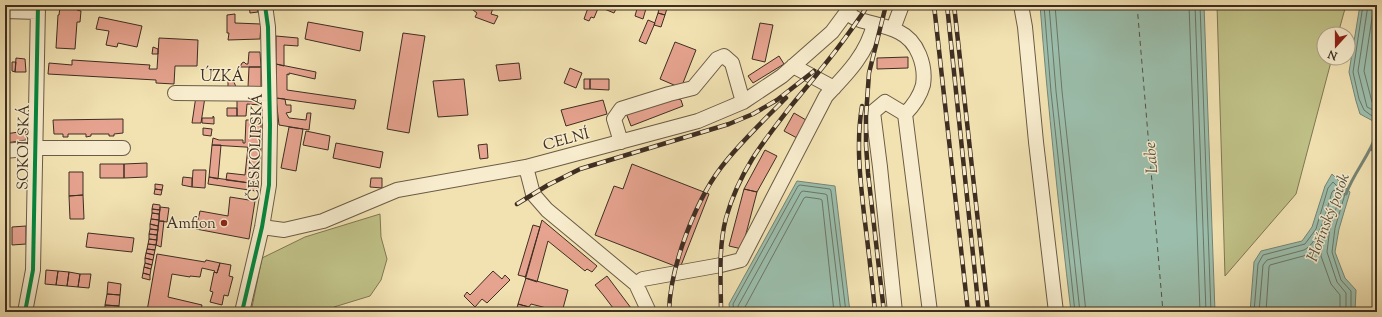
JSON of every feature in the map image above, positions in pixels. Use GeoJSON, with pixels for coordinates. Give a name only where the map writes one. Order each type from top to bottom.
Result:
{"type":"FeatureCollection","features":[{"type":"Feature","properties":{"kind":"street","name":"ČESKOLIPSKÁ"},"geometry":{"type":"LineString","coordinates":[[242,312],[262,227],[269,185],[270,125],[268,27],[265,5]]}},
{"type":"Feature","properties":{"kind":"street"},"geometry":{"type":"LineString","coordinates":[[893,29],[902,5]]}},
{"type":"Feature","properties":{"kind":"street"},"geometry":{"type":"LineString","coordinates":[[1021,5],[1025,27],[1036,142],[1056,312]]}},
{"type":"Feature","properties":{"kind":"street"},"geometry":{"type":"LineString","coordinates":[[5,11],[38,8]]}},
{"type":"Feature","properties":{"kind":"street","name":"SOKOLSKÁ"},"geometry":{"type":"LineString","coordinates":[[25,312],[33,270],[38,8]]}},
{"type":"Feature","properties":{"kind":"street"},"geometry":{"type":"LineString","coordinates":[[850,9],[859,20],[893,29],[905,35],[914,44],[920,54],[924,71],[923,86],[914,105],[905,114]]}},
{"type":"Feature","properties":{"kind":"street","name":"CELNÍ"},"geometry":{"type":"LineString","coordinates":[[262,227],[284,230],[323,221],[397,190],[526,167],[698,121],[743,102],[782,76],[832,32],[850,9]]}},
{"type":"Feature","properties":{"kind":"street"},"geometry":{"type":"LineString","coordinates":[[636,284],[643,279],[741,260],[826,96],[864,53],[872,34],[874,24]]}},
{"type":"Feature","properties":{"kind":"street"},"geometry":{"type":"LineString","coordinates":[[621,142],[614,119],[621,109],[693,88],[717,58],[724,56],[732,63],[743,102]]}},
{"type":"Feature","properties":{"kind":"street"},"geometry":{"type":"LineString","coordinates":[[793,66],[834,88]]}},
{"type":"Feature","properties":{"kind":"street","name":"ÚZKÁ"},"geometry":{"type":"LineString","coordinates":[[175,93],[269,94]]}},
{"type":"Feature","properties":{"kind":"street"},"geometry":{"type":"LineString","coordinates":[[895,312],[873,112],[885,102],[905,114]]}},
{"type":"Feature","properties":{"kind":"street"},"geometry":{"type":"LineString","coordinates":[[905,114],[930,312]]}},
{"type":"Feature","properties":{"kind":"street"},"geometry":{"type":"LineString","coordinates":[[5,152],[35,148],[123,148]]}},
{"type":"Feature","properties":{"kind":"street"},"geometry":{"type":"LineString","coordinates":[[526,167],[533,194],[547,210],[636,284],[649,312]]}},
{"type":"Feature","properties":{"kind":"green space"},"geometry":{"type":"Polygon","coordinates":[[[1217,5],[1346,5],[1340,26],[1316,26],[1316,66],[1330,66],[1296,194],[1225,276],[1217,5]]]}},
{"type":"Feature","properties":{"kind":"green space"},"geometry":{"type":"Polygon","coordinates":[[[380,214],[381,237],[387,259],[381,280],[370,296],[334,307],[334,312],[251,312],[262,258],[305,237],[380,214]]]}},
{"type":"Feature","properties":{"kind":"water","name":"Labe"},"geometry":{"type":"Polygon","coordinates":[[[1040,5],[1204,5],[1215,312],[1071,312],[1054,159],[1040,5]]]}},
{"type":"Feature","properties":{"kind":"water"},"geometry":{"type":"Polygon","coordinates":[[[1360,5],[1377,5],[1377,118],[1373,121],[1360,114],[1349,72],[1350,66],[1356,66],[1356,29],[1360,5]]]}},
{"type":"Feature","properties":{"kind":"water"},"geometry":{"type":"Polygon","coordinates":[[[1332,174],[1350,192],[1339,229],[1335,252],[1345,278],[1356,290],[1355,312],[1250,312],[1254,262],[1261,251],[1302,241],[1312,227],[1325,186],[1332,174]]]}},
{"type":"Feature","properties":{"kind":"water"},"geometry":{"type":"Polygon","coordinates":[[[797,181],[835,186],[850,312],[730,312],[729,304],[797,181]]]}},
{"type":"Feature","properties":{"kind":"building"},"geometry":{"type":"Polygon","coordinates":[[[97,5],[127,5],[127,7],[97,5]]]}},
{"type":"Feature","properties":{"kind":"building"},"geometry":{"type":"Polygon","coordinates":[[[249,5],[257,5],[258,12],[250,13],[249,5]]]}},
{"type":"Feature","properties":{"kind":"building"},"geometry":{"type":"Polygon","coordinates":[[[480,5],[494,5],[491,14],[498,16],[494,24],[475,17],[477,13],[473,10],[474,8],[479,8],[480,5]]]}},
{"type":"Feature","properties":{"kind":"building"},"geometry":{"type":"Polygon","coordinates":[[[589,5],[599,6],[594,18],[591,17],[589,21],[584,19],[589,5]]]}},
{"type":"Feature","properties":{"kind":"building"},"geometry":{"type":"Polygon","coordinates":[[[603,5],[618,5],[614,13],[602,8],[603,5]]]}},
{"type":"Feature","properties":{"kind":"building"},"geometry":{"type":"Polygon","coordinates":[[[638,5],[647,5],[643,19],[635,16],[638,5]]]}},
{"type":"Feature","properties":{"kind":"building"},"geometry":{"type":"Polygon","coordinates":[[[660,5],[668,5],[665,15],[658,13],[660,5]]]}},
{"type":"Feature","properties":{"kind":"building"},"geometry":{"type":"Polygon","coordinates":[[[60,7],[77,8],[77,10],[81,11],[80,22],[77,22],[75,49],[56,48],[58,15],[60,7]]]}},
{"type":"Feature","properties":{"kind":"building"},"geometry":{"type":"Polygon","coordinates":[[[658,13],[665,15],[661,27],[654,25],[658,13]]]}},
{"type":"Feature","properties":{"kind":"building"},"geometry":{"type":"Polygon","coordinates":[[[235,14],[235,23],[261,24],[260,39],[228,40],[229,33],[227,33],[227,15],[235,14]]]}},
{"type":"Feature","properties":{"kind":"building"},"geometry":{"type":"Polygon","coordinates":[[[99,17],[142,26],[137,47],[118,43],[117,47],[106,45],[109,31],[96,29],[99,17]]]}},
{"type":"Feature","properties":{"kind":"building"},"geometry":{"type":"Polygon","coordinates":[[[648,20],[655,23],[646,44],[639,41],[648,20]]]}},
{"type":"Feature","properties":{"kind":"building"},"geometry":{"type":"Polygon","coordinates":[[[308,22],[363,32],[360,51],[305,39],[308,22]]]}},
{"type":"Feature","properties":{"kind":"building"},"geometry":{"type":"Polygon","coordinates":[[[760,23],[773,25],[765,62],[752,59],[760,23]]]}},
{"type":"Feature","properties":{"kind":"building"},"geometry":{"type":"Polygon","coordinates":[[[403,33],[425,36],[409,133],[387,129],[403,33]]]}},
{"type":"Feature","properties":{"kind":"building"},"geometry":{"type":"Polygon","coordinates":[[[276,36],[298,38],[298,46],[284,45],[284,66],[276,64],[276,36]]]}},
{"type":"Feature","properties":{"kind":"building"},"geometry":{"type":"Polygon","coordinates":[[[159,38],[198,40],[197,66],[175,66],[174,84],[156,83],[156,80],[48,74],[49,63],[72,65],[72,60],[150,65],[149,69],[157,69],[159,38]]]}},
{"type":"Feature","properties":{"kind":"building"},"geometry":{"type":"Polygon","coordinates":[[[675,42],[696,50],[681,88],[660,79],[675,42]]]}},
{"type":"Feature","properties":{"kind":"building"},"geometry":{"type":"Polygon","coordinates":[[[153,47],[158,49],[158,54],[152,54],[153,47]]]}},
{"type":"Feature","properties":{"kind":"building"},"geometry":{"type":"Polygon","coordinates":[[[249,52],[260,52],[261,67],[240,67],[244,62],[248,64],[249,52]]]}},
{"type":"Feature","properties":{"kind":"building"},"geometry":{"type":"Polygon","coordinates":[[[779,56],[784,64],[753,83],[748,76],[779,56]]]}},
{"type":"Feature","properties":{"kind":"building"},"geometry":{"type":"Polygon","coordinates":[[[908,57],[908,68],[877,69],[877,58],[908,57]]]}},
{"type":"Feature","properties":{"kind":"building"},"geometry":{"type":"Polygon","coordinates":[[[16,58],[25,59],[26,72],[15,72],[16,58]]]}},
{"type":"Feature","properties":{"kind":"building"},"geometry":{"type":"Polygon","coordinates":[[[12,62],[16,62],[15,72],[12,71],[12,62]]]}},
{"type":"Feature","properties":{"kind":"building"},"geometry":{"type":"Polygon","coordinates":[[[519,63],[521,79],[499,81],[496,65],[519,63]]]}},
{"type":"Feature","properties":{"kind":"building"},"geometry":{"type":"Polygon","coordinates":[[[276,64],[316,72],[315,79],[289,73],[289,75],[287,74],[287,90],[356,100],[354,109],[276,98],[276,64]]]}},
{"type":"Feature","properties":{"kind":"building"},"geometry":{"type":"Polygon","coordinates":[[[249,67],[261,67],[261,92],[228,92],[228,81],[234,82],[236,87],[248,87],[249,67]]]}},
{"type":"Feature","properties":{"kind":"building"},"geometry":{"type":"Polygon","coordinates":[[[570,68],[582,73],[576,88],[564,83],[570,68]]]}},
{"type":"Feature","properties":{"kind":"building"},"geometry":{"type":"Polygon","coordinates":[[[5,72],[10,72],[9,77],[5,77],[5,72]]]}},
{"type":"Feature","properties":{"kind":"building"},"geometry":{"type":"Polygon","coordinates":[[[464,79],[468,115],[438,117],[433,81],[464,79]]]}},
{"type":"Feature","properties":{"kind":"building"},"geometry":{"type":"Polygon","coordinates":[[[584,79],[590,79],[590,89],[584,89],[584,79]]]}},
{"type":"Feature","properties":{"kind":"building"},"geometry":{"type":"Polygon","coordinates":[[[590,79],[609,79],[609,90],[590,89],[590,79]]]}},
{"type":"Feature","properties":{"kind":"building"},"geometry":{"type":"Polygon","coordinates":[[[196,96],[205,97],[201,123],[192,123],[196,96]]]}},
{"type":"Feature","properties":{"kind":"building"},"geometry":{"type":"Polygon","coordinates":[[[237,96],[261,96],[261,105],[247,104],[246,116],[237,116],[237,96]]]}},
{"type":"Feature","properties":{"kind":"building"},"geometry":{"type":"Polygon","coordinates":[[[670,96],[681,100],[683,106],[631,126],[626,113],[670,96]]]}},
{"type":"Feature","properties":{"kind":"building"},"geometry":{"type":"Polygon","coordinates":[[[276,98],[285,99],[286,105],[291,105],[291,112],[286,113],[289,118],[306,120],[307,113],[311,113],[309,130],[279,125],[276,98]]]}},
{"type":"Feature","properties":{"kind":"building"},"geometry":{"type":"Polygon","coordinates":[[[603,100],[607,114],[566,126],[561,110],[603,100]]]}},
{"type":"Feature","properties":{"kind":"building"},"geometry":{"type":"Polygon","coordinates":[[[227,108],[237,108],[237,116],[227,116],[227,108]]]}},
{"type":"Feature","properties":{"kind":"building"},"geometry":{"type":"Polygon","coordinates":[[[794,113],[806,120],[797,138],[784,131],[794,113]]]}},
{"type":"Feature","properties":{"kind":"building"},"geometry":{"type":"Polygon","coordinates":[[[213,116],[214,124],[202,123],[202,118],[213,118],[213,116]]]}},
{"type":"Feature","properties":{"kind":"building"},"geometry":{"type":"Polygon","coordinates":[[[123,119],[123,133],[114,134],[114,136],[109,136],[109,134],[91,134],[91,136],[86,137],[86,134],[68,134],[68,137],[63,137],[63,134],[54,134],[53,120],[123,119]]]}},
{"type":"Feature","properties":{"kind":"building"},"geometry":{"type":"Polygon","coordinates":[[[246,120],[261,120],[261,148],[212,145],[213,138],[219,140],[243,140],[243,143],[245,143],[246,120]]]}},
{"type":"Feature","properties":{"kind":"building"},"geometry":{"type":"Polygon","coordinates":[[[7,121],[8,134],[5,134],[5,122],[7,121]]]}},
{"type":"Feature","properties":{"kind":"building"},"geometry":{"type":"Polygon","coordinates":[[[289,127],[303,129],[296,171],[281,168],[289,127]]]}},
{"type":"Feature","properties":{"kind":"building"},"geometry":{"type":"Polygon","coordinates":[[[203,128],[212,129],[211,136],[203,135],[203,128]]]}},
{"type":"Feature","properties":{"kind":"building"},"geometry":{"type":"Polygon","coordinates":[[[26,131],[26,140],[6,143],[5,134],[26,131]]]}},
{"type":"Feature","properties":{"kind":"building"},"geometry":{"type":"Polygon","coordinates":[[[306,131],[330,136],[328,150],[303,145],[306,131]]]}},
{"type":"Feature","properties":{"kind":"building"},"geometry":{"type":"Polygon","coordinates":[[[336,143],[383,152],[380,168],[333,158],[336,143]]]}},
{"type":"Feature","properties":{"kind":"building"},"geometry":{"type":"Polygon","coordinates":[[[487,144],[488,158],[480,159],[478,145],[487,144]]]}},
{"type":"Feature","properties":{"kind":"building"},"geometry":{"type":"Polygon","coordinates":[[[212,145],[221,145],[218,179],[209,177],[212,145]]]}},
{"type":"Feature","properties":{"kind":"building"},"geometry":{"type":"Polygon","coordinates":[[[248,147],[261,148],[257,184],[226,180],[227,173],[245,175],[248,147]]]}},
{"type":"Feature","properties":{"kind":"building"},"geometry":{"type":"Polygon","coordinates":[[[765,150],[777,156],[757,192],[744,189],[765,150]]]}},
{"type":"Feature","properties":{"kind":"building"},"geometry":{"type":"Polygon","coordinates":[[[147,163],[147,177],[124,178],[124,164],[147,163]]]}},
{"type":"Feature","properties":{"kind":"building"},"geometry":{"type":"Polygon","coordinates":[[[100,164],[124,164],[124,178],[100,178],[100,164]]]}},
{"type":"Feature","properties":{"kind":"building"},"geometry":{"type":"Polygon","coordinates":[[[632,164],[709,194],[680,268],[595,235],[614,186],[623,189],[632,164]]]}},
{"type":"Feature","properties":{"kind":"building"},"geometry":{"type":"Polygon","coordinates":[[[193,170],[206,170],[205,188],[192,187],[193,170]]]}},
{"type":"Feature","properties":{"kind":"building"},"geometry":{"type":"Polygon","coordinates":[[[69,172],[83,172],[83,195],[69,196],[69,172]]]}},
{"type":"Feature","properties":{"kind":"building"},"geometry":{"type":"Polygon","coordinates":[[[183,177],[192,178],[192,187],[182,185],[183,177]]]}},
{"type":"Feature","properties":{"kind":"building"},"geometry":{"type":"Polygon","coordinates":[[[209,177],[257,184],[256,191],[208,184],[209,177]]]}},
{"type":"Feature","properties":{"kind":"building"},"geometry":{"type":"Polygon","coordinates":[[[371,178],[382,178],[382,188],[370,187],[371,178]]]}},
{"type":"Feature","properties":{"kind":"building"},"geometry":{"type":"Polygon","coordinates":[[[155,184],[163,185],[162,190],[155,189],[155,184]]]}},
{"type":"Feature","properties":{"kind":"building"},"geometry":{"type":"Polygon","coordinates":[[[155,189],[162,190],[161,195],[154,194],[155,189]]]}},
{"type":"Feature","properties":{"kind":"building"},"geometry":{"type":"Polygon","coordinates":[[[744,189],[757,192],[742,249],[729,246],[744,189]]]}},
{"type":"Feature","properties":{"kind":"building"},"geometry":{"type":"Polygon","coordinates":[[[83,195],[84,219],[70,219],[69,196],[83,195]]]}},
{"type":"Feature","properties":{"kind":"building","name":"Amfion"},"geometry":{"type":"Polygon","coordinates":[[[230,197],[255,201],[249,239],[196,229],[200,211],[228,216],[230,197]]]}},
{"type":"Feature","properties":{"kind":"building"},"geometry":{"type":"Polygon","coordinates":[[[153,204],[160,205],[160,210],[152,209],[153,204]]]}},
{"type":"Feature","properties":{"kind":"building"},"geometry":{"type":"Polygon","coordinates":[[[160,207],[169,208],[167,222],[159,221],[160,207]]]}},
{"type":"Feature","properties":{"kind":"building"},"geometry":{"type":"Polygon","coordinates":[[[152,209],[160,210],[159,214],[152,213],[152,209]]]}},
{"type":"Feature","properties":{"kind":"building"},"geometry":{"type":"Polygon","coordinates":[[[152,213],[159,214],[159,220],[151,219],[152,213]]]}},
{"type":"Feature","properties":{"kind":"building"},"geometry":{"type":"Polygon","coordinates":[[[151,219],[159,220],[158,226],[150,224],[151,219]]]}},
{"type":"Feature","properties":{"kind":"building"},"geometry":{"type":"Polygon","coordinates":[[[542,220],[597,266],[592,272],[587,269],[585,271],[548,241],[537,282],[525,278],[542,220]]]}},
{"type":"Feature","properties":{"kind":"building"},"geometry":{"type":"Polygon","coordinates":[[[159,221],[164,221],[161,247],[156,245],[159,221]]]}},
{"type":"Feature","properties":{"kind":"building"},"geometry":{"type":"Polygon","coordinates":[[[150,224],[158,226],[158,230],[150,229],[150,224]]]}},
{"type":"Feature","properties":{"kind":"building"},"geometry":{"type":"Polygon","coordinates":[[[533,225],[540,227],[526,277],[518,275],[533,225]]]}},
{"type":"Feature","properties":{"kind":"building"},"geometry":{"type":"Polygon","coordinates":[[[26,226],[26,244],[12,245],[12,227],[26,226]]]}},
{"type":"Feature","properties":{"kind":"building"},"geometry":{"type":"Polygon","coordinates":[[[150,229],[158,230],[157,235],[149,234],[150,229]]]}},
{"type":"Feature","properties":{"kind":"building"},"geometry":{"type":"Polygon","coordinates":[[[88,233],[134,238],[132,252],[86,247],[88,233]]]}},
{"type":"Feature","properties":{"kind":"building"},"geometry":{"type":"Polygon","coordinates":[[[149,234],[157,235],[157,240],[149,239],[149,234]]]}},
{"type":"Feature","properties":{"kind":"building"},"geometry":{"type":"Polygon","coordinates":[[[149,239],[157,240],[156,245],[148,244],[149,239]]]}},
{"type":"Feature","properties":{"kind":"building"},"geometry":{"type":"Polygon","coordinates":[[[148,244],[156,245],[155,250],[147,249],[148,244]]]}},
{"type":"Feature","properties":{"kind":"building"},"geometry":{"type":"Polygon","coordinates":[[[147,249],[155,250],[154,255],[146,253],[147,249]]]}},
{"type":"Feature","properties":{"kind":"building"},"geometry":{"type":"Polygon","coordinates":[[[146,253],[154,255],[153,260],[145,258],[146,253]]]}},
{"type":"Feature","properties":{"kind":"building"},"geometry":{"type":"Polygon","coordinates":[[[157,254],[220,263],[217,273],[214,272],[215,271],[202,268],[200,277],[172,274],[168,297],[202,305],[201,310],[206,312],[147,311],[157,254]]]}},
{"type":"Feature","properties":{"kind":"building"},"geometry":{"type":"Polygon","coordinates":[[[145,258],[153,260],[152,265],[145,263],[145,258]]]}},
{"type":"Feature","properties":{"kind":"building"},"geometry":{"type":"Polygon","coordinates":[[[145,263],[152,265],[151,269],[144,267],[145,263]]]}},
{"type":"Feature","properties":{"kind":"building"},"geometry":{"type":"Polygon","coordinates":[[[220,263],[231,265],[229,276],[233,277],[228,296],[224,295],[222,305],[210,302],[213,292],[210,291],[214,272],[217,273],[220,263]]]}},
{"type":"Feature","properties":{"kind":"building"},"geometry":{"type":"Polygon","coordinates":[[[144,267],[151,269],[150,275],[143,273],[144,267]]]}},
{"type":"Feature","properties":{"kind":"building"},"geometry":{"type":"Polygon","coordinates":[[[46,270],[58,271],[56,285],[45,284],[46,270]]]}},
{"type":"Feature","properties":{"kind":"building"},"geometry":{"type":"Polygon","coordinates":[[[58,271],[69,272],[67,286],[56,285],[58,271]]]}},
{"type":"Feature","properties":{"kind":"building"},"geometry":{"type":"Polygon","coordinates":[[[493,271],[502,279],[505,275],[510,280],[487,303],[482,299],[475,307],[464,296],[467,292],[470,295],[493,271]]]}},
{"type":"Feature","properties":{"kind":"building"},"geometry":{"type":"Polygon","coordinates":[[[69,272],[80,274],[78,287],[67,286],[69,272]]]}},
{"type":"Feature","properties":{"kind":"building"},"geometry":{"type":"Polygon","coordinates":[[[143,273],[150,275],[150,280],[142,278],[143,273]]]}},
{"type":"Feature","properties":{"kind":"building"},"geometry":{"type":"Polygon","coordinates":[[[80,274],[91,274],[89,288],[78,287],[80,274]]]}},
{"type":"Feature","properties":{"kind":"building"},"geometry":{"type":"Polygon","coordinates":[[[607,276],[634,312],[616,312],[595,285],[607,276]]]}},
{"type":"Feature","properties":{"kind":"building"},"geometry":{"type":"Polygon","coordinates":[[[526,278],[568,290],[562,312],[531,304],[529,307],[518,304],[526,278]]]}},
{"type":"Feature","properties":{"kind":"building"},"geometry":{"type":"Polygon","coordinates":[[[108,282],[121,284],[120,295],[107,294],[108,282]]]}},
{"type":"Feature","properties":{"kind":"building"},"geometry":{"type":"Polygon","coordinates":[[[107,294],[120,295],[119,306],[105,305],[107,294]]]}},
{"type":"Feature","properties":{"kind":"building"},"geometry":{"type":"Polygon","coordinates":[[[518,304],[529,307],[528,311],[516,312],[518,304]]]}},
{"type":"Feature","properties":{"kind":"building"},"geometry":{"type":"Polygon","coordinates":[[[105,305],[119,306],[119,312],[105,312],[105,305]]]}},
{"type":"Feature","properties":{"kind":"waterway","name":"Hořínský potok"},"geometry":{"type":"LineString","coordinates":[[1346,194],[1377,133]]}},
{"type":"Feature","properties":{"kind":"waterway","name":"Hořínský potok"},"geometry":{"type":"LineString","coordinates":[[1370,149],[1377,151]]}},
{"type":"Feature","properties":{"kind":"ferry route"},"geometry":{"type":"LineString","coordinates":[[1137,5],[1163,312]]}},
{"type":"Feature","properties":{"kind":"railway"},"geometry":{"type":"LineString","coordinates":[[721,312],[720,265],[723,230],[731,201],[738,186],[752,159],[770,133],[841,44],[868,5]]}},
{"type":"Feature","properties":{"kind":"railway"},"geometry":{"type":"LineString","coordinates":[[884,312],[868,173],[866,116],[869,73],[886,5]]}},
{"type":"Feature","properties":{"kind":"railway"},"geometry":{"type":"LineString","coordinates":[[934,5],[968,312]]}},
{"type":"Feature","properties":{"kind":"railway"},"geometry":{"type":"LineString","coordinates":[[947,5],[979,312]]}},
{"type":"Feature","properties":{"kind":"railway"},"geometry":{"type":"LineString","coordinates":[[954,5],[988,312]]}},
{"type":"Feature","properties":{"kind":"railway"},"geometry":{"type":"LineString","coordinates":[[517,204],[548,185],[580,169],[729,124],[753,114],[777,100],[814,71]]}},
{"type":"Feature","properties":{"kind":"railway"},"geometry":{"type":"LineString","coordinates":[[669,312],[674,274],[680,253],[687,232],[705,192],[727,160],[786,98]]}},
{"type":"Feature","properties":{"kind":"railway"},"geometry":{"type":"LineString","coordinates":[[862,106],[859,133],[860,174],[875,312]]}},
{"type":"Feature","properties":{"kind":"cycle path"},"geometry":{"type":"LineString","coordinates":[[25,312],[33,270],[38,5]]}},
{"type":"Feature","properties":{"kind":"cycle path"},"geometry":{"type":"LineString","coordinates":[[242,312],[262,227],[269,185],[270,125],[268,27],[265,5]]}},
{"type":"Feature","properties":{"kind":"place","name":"Amfion"},"geometry":{"type":"Point","coordinates":[224,223]}}]}
